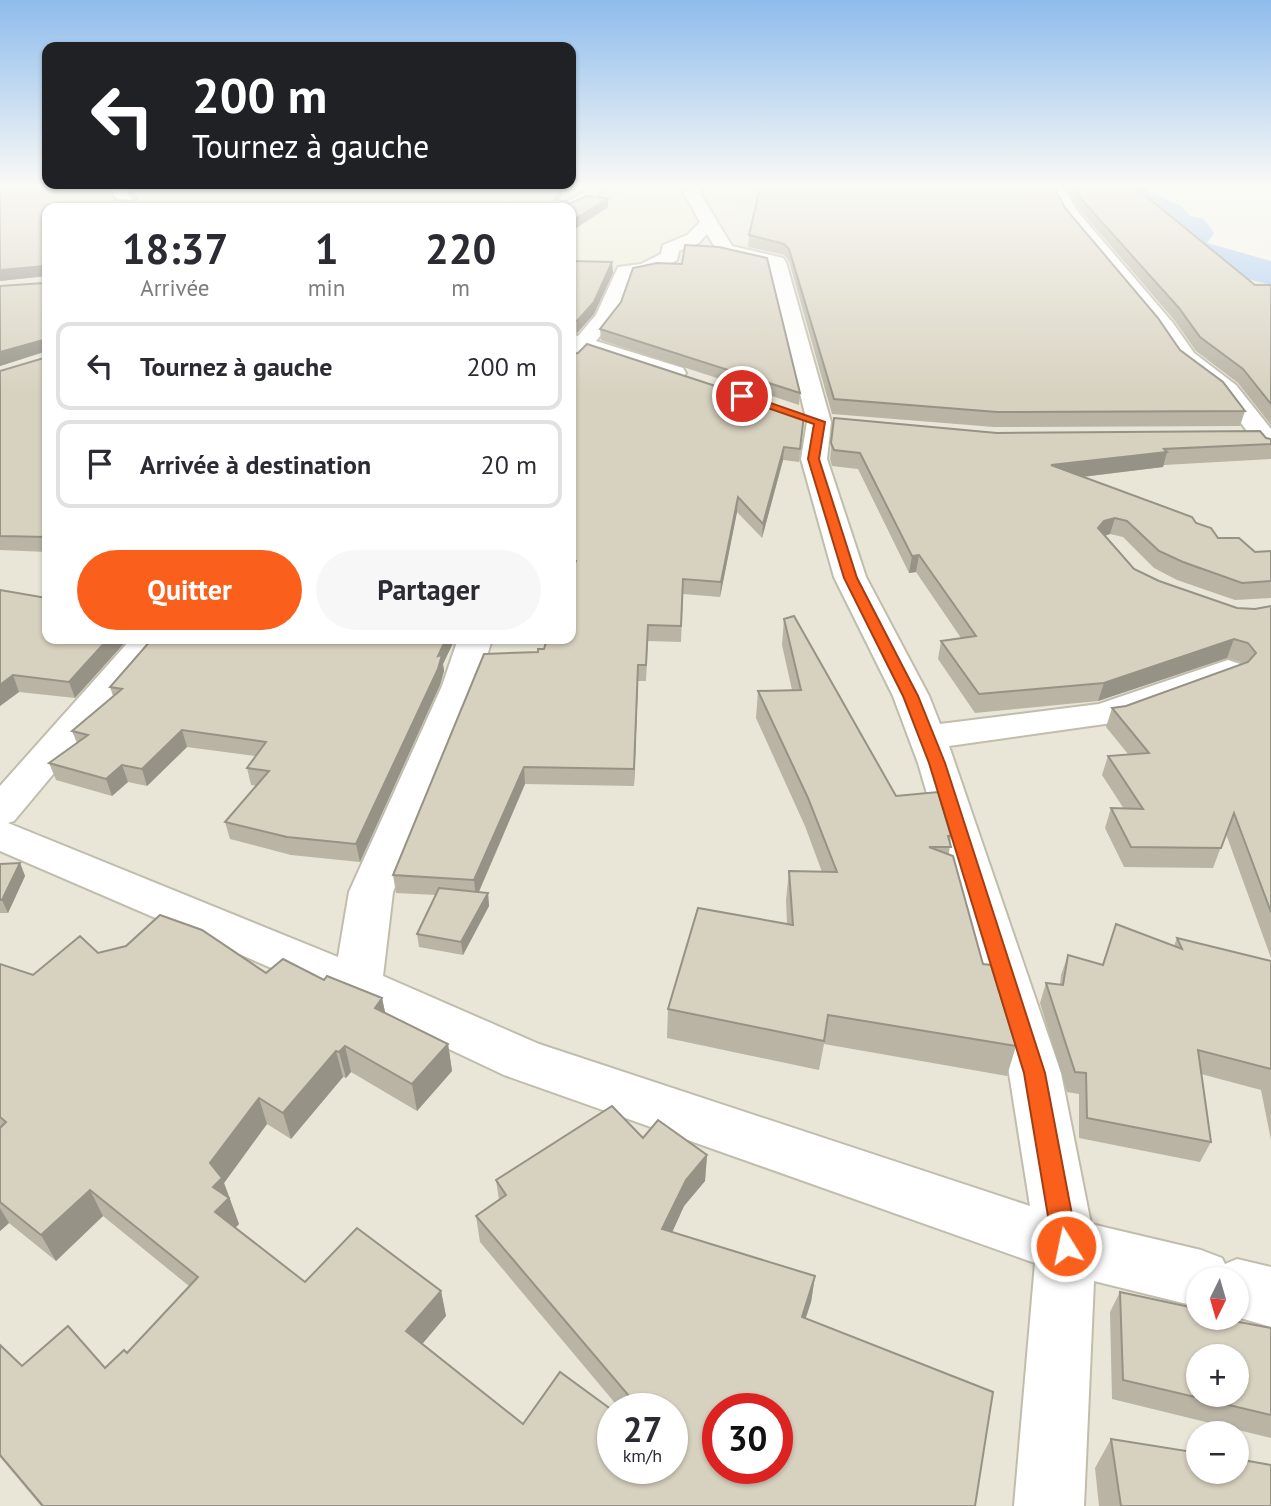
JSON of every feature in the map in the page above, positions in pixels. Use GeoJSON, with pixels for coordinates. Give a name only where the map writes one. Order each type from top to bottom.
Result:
{"type":"FeatureCollection","features":[{"type":"Feature","properties":{"kind":"street"},"geometry":{"type":"LineString","coordinates":[[576,345],[605,318],[619,292],[625,271],[645,269],[671,254]]}},
{"type":"Feature","properties":{"kind":"street"},"geometry":{"type":"LineString","coordinates":[[744,254],[777,262],[817,420],[814,459],[850,578],[911,696],[1034,1073],[1066,1246],[1049,1506]]}},
{"type":"Feature","properties":{"kind":"street"},"geometry":{"type":"LineString","coordinates":[[1105,254],[1166,327],[1186,358],[1228,390],[1268,442]]}},
{"type":"Feature","properties":{"kind":"street"},"geometry":{"type":"LineString","coordinates":[[576,348],[703,383]]}},
{"type":"Feature","properties":{"kind":"street"},"geometry":{"type":"LineString","coordinates":[[1237,436],[1268,442]]}},
{"type":"Feature","properties":{"kind":"street"},"geometry":{"type":"LineString","coordinates":[[0,812],[145,644]]}},
{"type":"Feature","properties":{"kind":"street"},"geometry":{"type":"LineString","coordinates":[[358,985],[371,892],[460,686],[473,644]]}},
{"type":"Feature","properties":{"kind":"street"},"geometry":{"type":"LineString","coordinates":[[926,737],[1106,714],[1179,686],[1228,671]]}},
{"type":"Feature","properties":{"kind":"street"},"geometry":{"type":"LineString","coordinates":[[0,835],[358,985],[522,1060],[1066,1246],[1186,1275]]}},
{"type":"Feature","properties":{"kind":"street"},"geometry":{"type":"LineString","coordinates":[[1250,1291],[1271,1297]]}},
{"type":"Feature","properties":{"kind":"shaded area"},"geometry":{"type":"Polygon","coordinates":[[[0,254],[42,254],[42,644],[576,644],[576,254],[1226,254],[1271,269],[1271,1506],[0,1506],[0,254]]]}},
{"type":"Feature","properties":{"kind":"shaded area"},"geometry":{"type":"Polygon","coordinates":[[[576,254],[652,254],[620,273],[576,266],[576,254]]]}},
{"type":"Feature","properties":{"kind":"building"},"geometry":{"type":"Polygon","coordinates":[[[0,254],[42,254],[42,266],[0,270],[0,254]]]}},
{"type":"Feature","properties":{"kind":"building"},"geometry":{"type":"Polygon","coordinates":[[[684,254],[751,254],[767,258],[800,393],[600,329],[621,302],[633,268],[657,263],[682,264],[684,254]]]}},
{"type":"Feature","properties":{"kind":"building"},"geometry":{"type":"Polygon","coordinates":[[[791,254],[1104,254],[1158,318],[1180,350],[1223,382],[1245,411],[997,412],[834,399],[791,254]]]}},
{"type":"Feature","properties":{"kind":"building"},"geometry":{"type":"Polygon","coordinates":[[[1131,254],[1217,254],[1255,285],[1271,285],[1271,404],[1243,369],[1200,337],[1179,308],[1131,254]]]}},
{"type":"Feature","properties":{"kind":"building"},"geometry":{"type":"Polygon","coordinates":[[[576,261],[612,262],[594,302],[577,321],[576,261]]]}},
{"type":"Feature","properties":{"kind":"building"},"geometry":{"type":"Polygon","coordinates":[[[42,283],[42,340],[0,352],[0,286],[42,283]]]}},
{"type":"Feature","properties":{"kind":"building"},"geometry":{"type":"Polygon","coordinates":[[[587,344],[804,415],[800,449],[784,447],[763,524],[738,497],[721,582],[683,579],[681,626],[648,625],[646,665],[638,665],[634,769],[524,767],[474,880],[393,875],[484,654],[538,652],[538,649],[544,649],[546,644],[576,644],[578,353],[587,344]]]}},
{"type":"Feature","properties":{"kind":"building"},"geometry":{"type":"Polygon","coordinates":[[[42,359],[42,537],[0,536],[0,371],[42,359]]]}},
{"type":"Feature","properties":{"kind":"building"},"geometry":{"type":"Polygon","coordinates":[[[834,418],[997,433],[1260,431],[1266,438],[1271,439],[1271,444],[1164,449],[1167,452],[1051,465],[1192,517],[1196,523],[1211,528],[1218,538],[1239,538],[1255,552],[1271,551],[1271,581],[1242,583],[1159,551],[1127,521],[1115,518],[1104,521],[1098,528],[1134,569],[1159,581],[1237,608],[1271,606],[1271,912],[1234,813],[1221,848],[1131,847],[1111,808],[1143,809],[1108,756],[1149,753],[1112,708],[1126,706],[1248,662],[1256,653],[1248,643],[1234,639],[1104,683],[979,694],[941,641],[976,636],[919,555],[912,556],[860,453],[834,450],[831,443],[834,418]]]}},
{"type":"Feature","properties":{"kind":"building"},"geometry":{"type":"Polygon","coordinates":[[[0,590],[42,597],[42,644],[103,644],[69,682],[13,675],[0,685],[0,590]]]}},
{"type":"Feature","properties":{"kind":"building"},"geometry":{"type":"Polygon","coordinates":[[[794,616],[896,796],[938,792],[951,836],[948,836],[951,847],[929,847],[953,856],[983,964],[991,965],[1016,1046],[828,1015],[824,1041],[668,1009],[698,908],[793,925],[789,871],[837,872],[808,798],[758,691],[801,690],[784,619],[794,616]]]}},
{"type":"Feature","properties":{"kind":"building"},"geometry":{"type":"Polygon","coordinates":[[[148,644],[444,644],[438,656],[442,655],[438,669],[356,844],[287,837],[225,822],[269,771],[247,768],[266,742],[182,730],[142,769],[122,765],[106,779],[49,763],[88,735],[72,731],[122,689],[110,687],[148,644]]]}},
{"type":"Feature","properties":{"kind":"building"},"geometry":{"type":"Polygon","coordinates":[[[20,863],[2,900],[0,900],[0,864],[20,863]]]}},
{"type":"Feature","properties":{"kind":"building"},"geometry":{"type":"Polygon","coordinates":[[[439,888],[488,893],[461,942],[417,934],[439,888]]]}},
{"type":"Feature","properties":{"kind":"building"},"geometry":{"type":"Polygon","coordinates":[[[160,915],[202,930],[266,973],[283,959],[324,980],[327,976],[382,998],[375,1008],[448,1044],[412,1084],[345,1046],[339,1052],[336,1051],[283,1113],[259,1098],[210,1163],[222,1178],[213,1187],[229,1198],[215,1212],[305,1282],[357,1228],[441,1291],[406,1331],[523,1424],[560,1372],[597,1399],[597,1484],[688,1484],[688,1393],[626,1393],[476,1216],[506,1195],[496,1180],[612,1106],[643,1138],[658,1120],[707,1155],[686,1180],[662,1229],[815,1276],[802,1317],[993,1392],[975,1506],[43,1506],[0,1455],[0,1345],[22,1366],[68,1326],[105,1368],[124,1350],[127,1353],[198,1277],[90,1190],[41,1235],[0,1202],[0,1128],[6,1122],[0,1117],[0,964],[33,975],[80,936],[98,953],[126,946],[160,915]]]}},
{"type":"Feature","properties":{"kind":"building"},"geometry":{"type":"Polygon","coordinates":[[[1116,924],[1182,949],[1177,938],[1271,961],[1271,1069],[1198,1050],[1211,1142],[1087,1118],[1086,1073],[1075,1072],[1046,983],[1063,985],[1068,955],[1103,965],[1116,924]]]}},
{"type":"Feature","properties":{"kind":"building"},"geometry":{"type":"Polygon","coordinates":[[[1120,1292],[1186,1306],[1186,1330],[1250,1330],[1250,1324],[1271,1328],[1271,1415],[1237,1407],[1249,1407],[1249,1344],[1186,1344],[1186,1395],[1123,1380],[1120,1292]]]}},
{"type":"Feature","properties":{"kind":"building"},"geometry":{"type":"Polygon","coordinates":[[[1111,1439],[1186,1451],[1186,1484],[1249,1484],[1249,1461],[1271,1465],[1271,1506],[1121,1506],[1111,1439]]]}},
{"type":"Feature","properties":{"kind":"waterway"},"geometry":{"type":"LineString","coordinates":[[1200,254],[1271,273]]}},
{"type":"Feature","properties":{"kind":"route"},"geometry":{"type":"LineString","coordinates":[[742,396],[820,422],[814,459],[850,578],[911,696],[937,763],[1034,1073],[1066,1246]]}}]}
